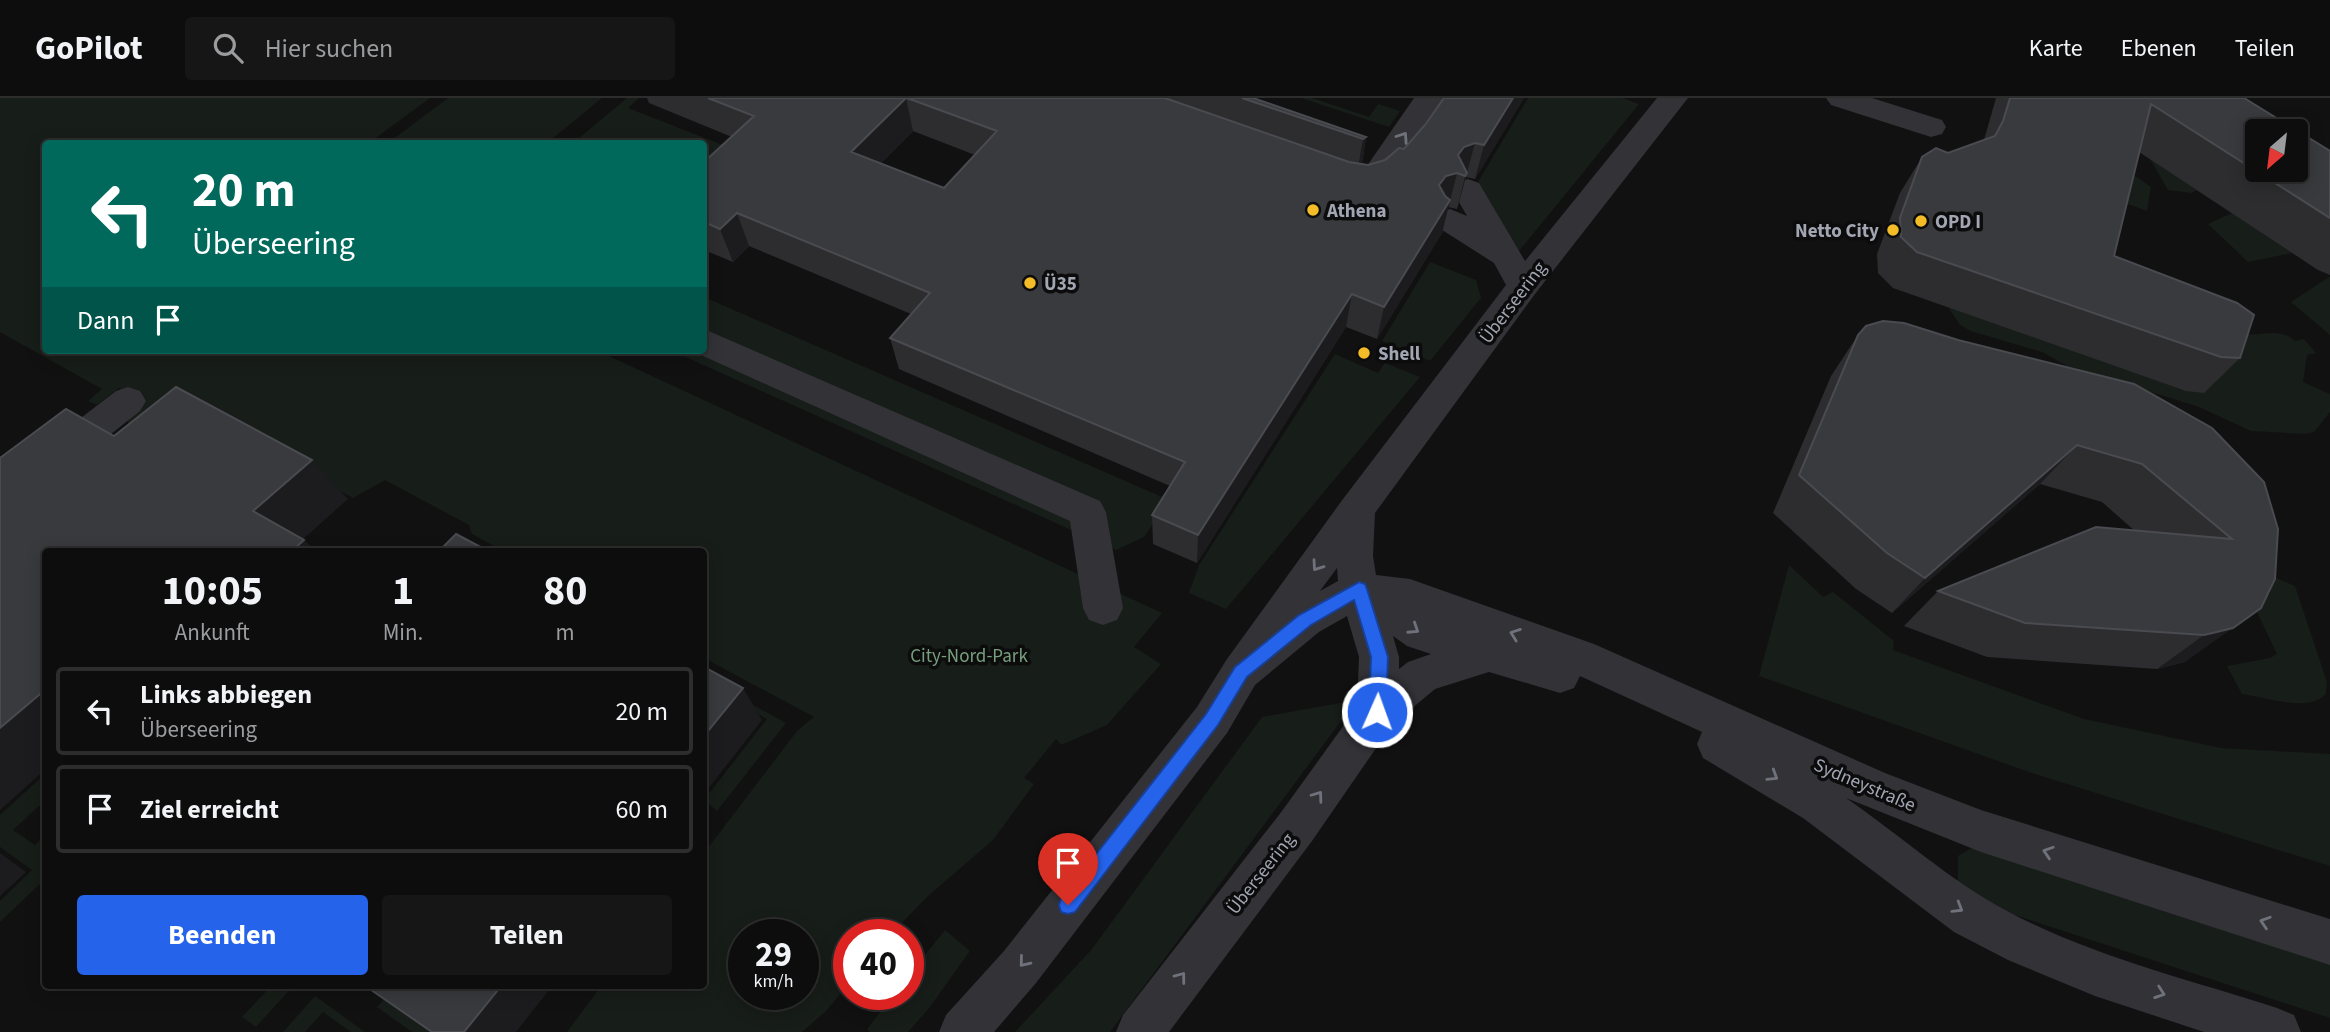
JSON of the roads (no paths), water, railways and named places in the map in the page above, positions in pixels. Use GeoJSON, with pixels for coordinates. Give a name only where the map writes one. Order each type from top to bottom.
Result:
{"type":"FeatureCollection","features":[{"type":"Feature","properties":{"kind":"street"},"geometry":{"type":"LineString","coordinates":[[1330,177],[1356,186],[1365,187],[1370,184],[1429,98]]}},
{"type":"Feature","properties":{"kind":"street","name":"Überseering"},"geometry":{"type":"LineString","coordinates":[[963,1032],[1020,967],[1195,741],[1356,510],[1523,286],[1673,98]]}},
{"type":"Feature","properties":{"kind":"street"},"geometry":{"type":"LineString","coordinates":[[1841,98],[1931,127]]}},
{"type":"Feature","properties":{"kind":"street"},"geometry":{"type":"LineString","coordinates":[[1468,190],[1523,286]]}},
{"type":"Feature","properties":{"kind":"street"},"geometry":{"type":"LineString","coordinates":[[1450,220],[1505,257]]}},
{"type":"Feature","properties":{"kind":"street"},"geometry":{"type":"LineString","coordinates":[[707,343],[1087,512],[1103,608]]}},
{"type":"Feature","properties":{"kind":"street"},"geometry":{"type":"LineString","coordinates":[[0,501],[128,401]]}},
{"type":"Feature","properties":{"kind":"street"},"geometry":{"type":"LineString","coordinates":[[1356,510],[1354,556],[1359,589],[1380,657],[1377,712]]}},
{"type":"Feature","properties":{"kind":"street"},"geometry":{"type":"LineString","coordinates":[[1359,589],[1422,634],[1486,655]]}},
{"type":"Feature","properties":{"kind":"street","name":"Überseering"},"geometry":{"type":"LineString","coordinates":[[1241,672],[1305,620],[1359,589]]}},
{"type":"Feature","properties":{"kind":"street","name":"Sydneystraße"},"geometry":{"type":"LineString","coordinates":[[1359,589],[1410,596],[1580,657],[1871,788],[1982,831],[2330,942]]}},
{"type":"Feature","properties":{"kind":"street","name":"Überseering"},"geometry":{"type":"LineString","coordinates":[[1140,1032],[1297,826],[1377,712],[1422,675],[1486,655]]}},
{"type":"Feature","properties":{"kind":"street","name":"Sydneystraße"},"geometry":{"type":"LineString","coordinates":[[1486,655],[1542,668],[1674,724],[1747,759],[1833,813],[1947,901],[1993,929],[2095,971],[2277,1032]]}},
{"type":"Feature","properties":{"kind":"place","name":"Athena"},"geometry":{"type":"Point","coordinates":[1313,210]}},
{"type":"Feature","properties":{"kind":"place","name":"OPD I"},"geometry":{"type":"Point","coordinates":[1921,221]}},
{"type":"Feature","properties":{"kind":"place","name":"Netto City"},"geometry":{"type":"Point","coordinates":[1893,230]}},
{"type":"Feature","properties":{"kind":"place","name":"Ü35"},"geometry":{"type":"Point","coordinates":[1030,283]}},
{"type":"Feature","properties":{"kind":"place","name":"Shell"},"geometry":{"type":"Point","coordinates":[1364,353]}},
{"type":"Feature","properties":{"kind":"park label","name":"City-Nord-Park"},"geometry":{"type":"Point","coordinates":[969,655]}}]}
